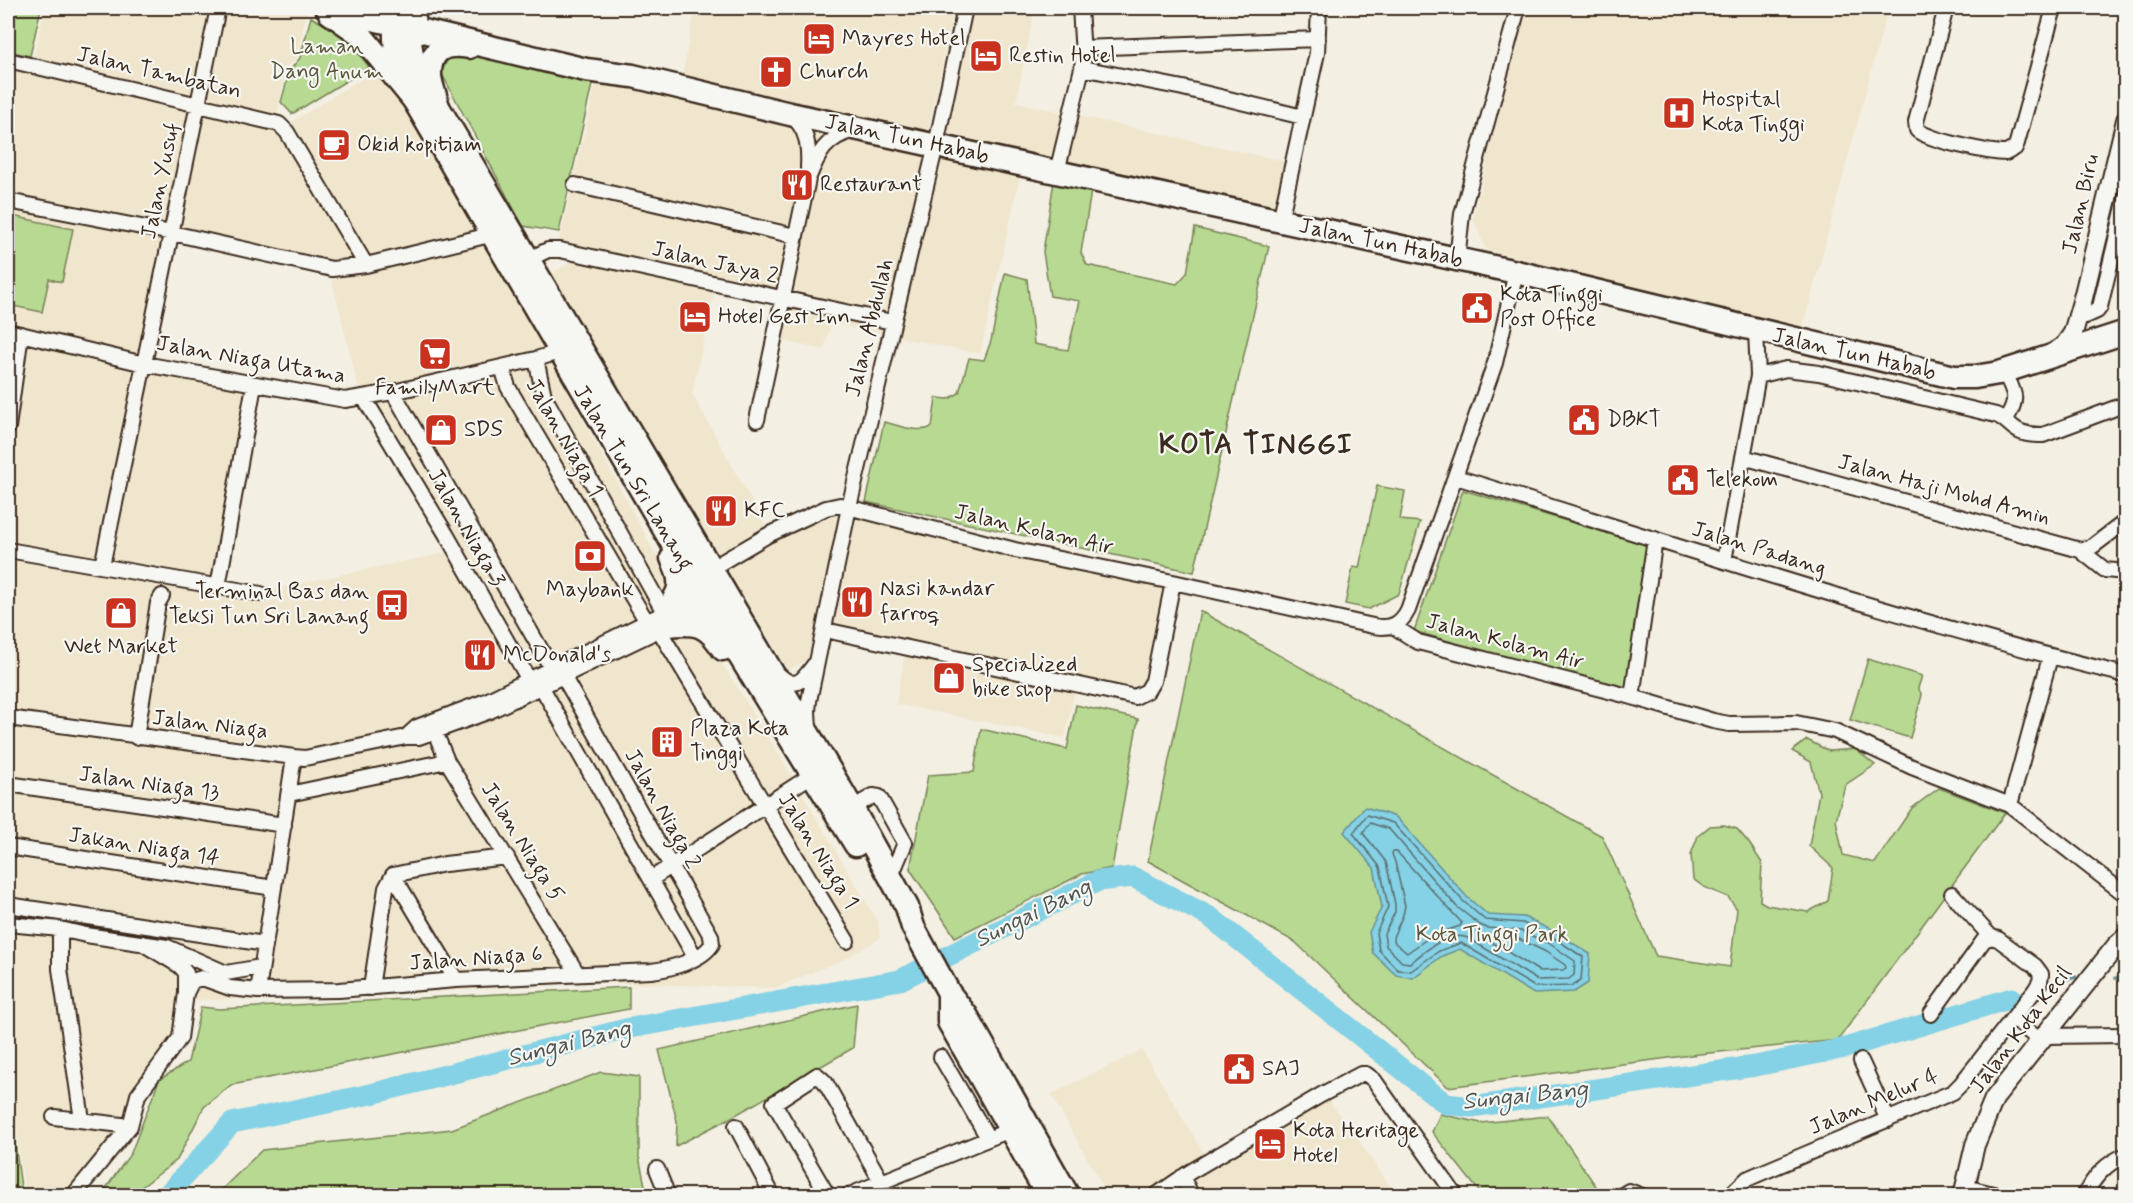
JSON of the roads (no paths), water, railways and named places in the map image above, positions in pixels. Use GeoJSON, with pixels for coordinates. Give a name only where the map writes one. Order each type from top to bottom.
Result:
{"type":"FeatureCollection","features":[{"type":"Feature","properties":{"kind":"main road"},"geometry":{"type":"LineString","coordinates":[[317,8],[336,15],[360,34],[414,100]]}},
{"type":"Feature","properties":{"kind":"main road"},"geometry":{"type":"LineString","coordinates":[[327,8],[402,14]]}},
{"type":"Feature","properties":{"kind":"main road","name":"Jalan Tun Sri Lanang"},"geometry":{"type":"LineString","coordinates":[[402,14],[393,35],[395,53],[401,73],[414,100],[501,232],[711,588],[773,712],[898,911],[913,927]]}},
{"type":"Feature","properties":{"kind":"main road","name":"Jalan Tun Sri Lanang"},"geometry":{"type":"LineString","coordinates":[[402,14],[414,66],[501,232],[529,259],[569,347],[660,523],[765,659],[891,876],[907,907],[913,927],[949,993],[966,1015],[1068,1196]]}},
{"type":"Feature","properties":{"kind":"main road","name":"Jalan Tun Habab"},"geometry":{"type":"LineString","coordinates":[[402,14],[503,49],[586,70],[633,76],[790,114],[1516,272],[1954,377],[1975,377],[2004,371],[2126,332]]}},
{"type":"Feature","properties":{"kind":"main road","name":"Jalan Tun Habab"},"geometry":{"type":"LineString","coordinates":[[402,14],[592,58],[633,76]]}},
{"type":"Feature","properties":{"kind":"main road"},"geometry":{"type":"LineString","coordinates":[[438,109],[430,72],[435,57],[441,49],[453,45],[503,49]]}},
{"type":"Feature","properties":{"kind":"main road"},"geometry":{"type":"LineString","coordinates":[[660,523],[664,540],[680,580],[677,596],[660,623]]}},
{"type":"Feature","properties":{"kind":"main road"},"geometry":{"type":"LineString","coordinates":[[660,623],[696,624],[708,630],[718,641],[757,702],[773,712]]}},
{"type":"Feature","properties":{"kind":"main road","name":"Jalan Tun Sri Lanang"},"geometry":{"type":"LineString","coordinates":[[949,993],[949,1022],[1048,1196]]}},
{"type":"Feature","properties":{"kind":"street","name":"Jalan Yusuf"},"geometry":{"type":"LineString","coordinates":[[102,566],[219,8]]}},
{"type":"Feature","properties":{"kind":"street","name":"Jalan Abdullah"},"geometry":{"type":"LineString","coordinates":[[813,742],[808,711],[849,507],[936,145],[965,8]]}},
{"type":"Feature","properties":{"kind":"street"},"geometry":{"type":"LineString","coordinates":[[1057,172],[1082,68],[1080,8]]}},
{"type":"Feature","properties":{"kind":"street"},"geometry":{"type":"LineString","coordinates":[[1280,220],[1317,53],[1319,8]]}},
{"type":"Feature","properties":{"kind":"street"},"geometry":{"type":"LineString","coordinates":[[1457,260],[1462,214],[1518,8]]}},
{"type":"Feature","properties":{"kind":"street"},"geometry":{"type":"LineString","coordinates":[[1946,8],[1916,122],[1917,130],[1920,133],[1965,146],[2007,153],[2015,148],[2054,8]]}},
{"type":"Feature","properties":{"kind":"street"},"geometry":{"type":"LineString","coordinates":[[1082,48],[1318,39]]}},
{"type":"Feature","properties":{"kind":"street","name":"Jalan Tambatan"},"geometry":{"type":"LineString","coordinates":[[8,60],[272,121],[282,126],[366,265]]}},
{"type":"Feature","properties":{"kind":"street"},"geometry":{"type":"LineString","coordinates":[[1082,68],[1182,88],[1302,117]]}},
{"type":"Feature","properties":{"kind":"street"},"geometry":{"type":"LineString","coordinates":[[790,114],[799,122],[808,144],[808,180]]}},
{"type":"Feature","properties":{"kind":"street","name":"Jalan Biru"},"geometry":{"type":"LineString","coordinates":[[2045,358],[2064,346],[2071,337],[2084,298],[2126,120]]}},
{"type":"Feature","properties":{"kind":"street"},"geometry":{"type":"LineString","coordinates":[[757,420],[808,180],[817,156],[832,139],[859,129]]}},
{"type":"Feature","properties":{"kind":"street"},"geometry":{"type":"LineString","coordinates":[[575,185],[795,236]]}},
{"type":"Feature","properties":{"kind":"street"},"geometry":{"type":"LineString","coordinates":[[2086,316],[2100,307],[2126,198]]}},
{"type":"Feature","properties":{"kind":"street"},"geometry":{"type":"LineString","coordinates":[[8,201],[172,233],[332,269],[366,265],[501,232]]}},
{"type":"Feature","properties":{"kind":"street","name":"Jalan Jaya 2"},"geometry":{"type":"LineString","coordinates":[[529,259],[548,250],[560,250],[782,300],[892,322]]}},
{"type":"Feature","properties":{"kind":"street"},"geometry":{"type":"LineString","coordinates":[[1393,626],[1404,618],[1408,610],[1456,477],[1495,363],[1516,272]]}},
{"type":"Feature","properties":{"kind":"street","name":"Jalan Biru"},"geometry":{"type":"LineString","coordinates":[[2084,298],[2091,334],[2102,339]]}},
{"type":"Feature","properties":{"kind":"street"},"geometry":{"type":"LineString","coordinates":[[1724,561],[1758,376],[1756,331]]}},
{"type":"Feature","properties":{"kind":"street"},"geometry":{"type":"LineString","coordinates":[[8,427],[14,332]]}},
{"type":"Feature","properties":{"kind":"street","name":"Jalan Niaga Utama"},"geometry":{"type":"LineString","coordinates":[[14,332],[144,364],[345,400],[393,392],[536,359],[569,347]]}},
{"type":"Feature","properties":{"kind":"street","name":"Jalan Niaga 1"},"geometry":{"type":"LineString","coordinates":[[536,359],[544,396],[660,623],[765,806],[847,941]]}},
{"type":"Feature","properties":{"kind":"street","name":"Jalan Niaga 1"},"geometry":{"type":"LineString","coordinates":[[502,367],[508,387],[660,623]]}},
{"type":"Feature","properties":{"kind":"street"},"geometry":{"type":"LineString","coordinates":[[1758,376],[1788,369],[1819,373],[1996,415],[2006,419],[2016,430],[2028,434],[2043,435],[2126,404]]}},
{"type":"Feature","properties":{"kind":"street"},"geometry":{"type":"LineString","coordinates":[[2004,371],[2015,395],[2014,407],[2006,419]]}},
{"type":"Feature","properties":{"kind":"street"},"geometry":{"type":"LineString","coordinates":[[219,587],[254,385]]}},
{"type":"Feature","properties":{"kind":"street","name":"Jalan Niaga 2"},"geometry":{"type":"LineString","coordinates":[[393,392],[712,940],[710,948],[695,957]]}},
{"type":"Feature","properties":{"kind":"street","name":"Jalan Niaga 3"},"geometry":{"type":"LineString","coordinates":[[364,398],[446,534],[529,680]]}},
{"type":"Feature","properties":{"kind":"street","name":"Jalan Haji Mohd Amin"},"geometry":{"type":"LineString","coordinates":[[1743,457],[2080,550]]}},
{"type":"Feature","properties":{"kind":"street","name":"Jalan Padang"},"geometry":{"type":"LineString","coordinates":[[1456,477],[1724,561],[2050,657],[2126,675]]}},
{"type":"Feature","properties":{"kind":"street","name":"Jalan Kolam Air"},"geometry":{"type":"LineString","coordinates":[[711,588],[768,535],[826,508],[849,507],[1015,550],[1372,626],[1386,628],[1393,626],[1418,642],[1632,697],[1713,721],[1796,723],[1825,728],[1912,767],[2010,805],[2126,895]]}},
{"type":"Feature","properties":{"kind":"street"},"geometry":{"type":"LineString","coordinates":[[2080,550],[2093,546],[2126,521]]}},
{"type":"Feature","properties":{"kind":"street"},"geometry":{"type":"LineString","coordinates":[[1632,697],[1655,539]]}},
{"type":"Feature","properties":{"kind":"street"},"geometry":{"type":"LineString","coordinates":[[8,550],[261,594]]}},
{"type":"Feature","properties":{"kind":"street"},"geometry":{"type":"LineString","coordinates":[[2080,550],[2105,570],[2126,572]]}},
{"type":"Feature","properties":{"kind":"street"},"geometry":{"type":"LineString","coordinates":[[825,630],[1136,697],[1147,691],[1153,681],[1173,582]]}},
{"type":"Feature","properties":{"kind":"street","name":"Jalan Niaga"},"geometry":{"type":"LineString","coordinates":[[406,737],[417,727],[486,701],[529,680],[558,672],[660,623],[711,588]]}},
{"type":"Feature","properties":{"kind":"street"},"geometry":{"type":"LineString","coordinates":[[136,737],[158,603],[162,596]]}},
{"type":"Feature","properties":{"kind":"street"},"geometry":{"type":"LineString","coordinates":[[2010,805],[2050,657]]}},
{"type":"Feature","properties":{"kind":"street","name":"Jalan Abdullah"},"geometry":{"type":"LineString","coordinates":[[765,659],[782,678],[793,683],[803,680],[818,658]]}},
{"type":"Feature","properties":{"kind":"street","name":"Jalan Niaga"},"geometry":{"type":"LineString","coordinates":[[8,718],[304,758],[435,732],[490,711],[542,687],[558,672]]}},
{"type":"Feature","properties":{"kind":"street"},"geometry":{"type":"LineString","coordinates":[[542,687],[695,957]]}},
{"type":"Feature","properties":{"kind":"street","name":"Jalan Niaga 5"},"geometry":{"type":"LineString","coordinates":[[435,732],[447,761],[577,973]]}},
{"type":"Feature","properties":{"kind":"street"},"geometry":{"type":"LineString","coordinates":[[258,991],[294,757]]}},
{"type":"Feature","properties":{"kind":"street"},"geometry":{"type":"LineString","coordinates":[[289,794],[447,761]]}},
{"type":"Feature","properties":{"kind":"street"},"geometry":{"type":"LineString","coordinates":[[651,879],[812,775]]}},
{"type":"Feature","properties":{"kind":"street","name":"Jalan Niaga 13"},"geometry":{"type":"LineString","coordinates":[[8,784],[284,825]]}},
{"type":"Feature","properties":{"kind":"street","name":"Jakan Niaga 14"},"geometry":{"type":"LineString","coordinates":[[8,847],[274,888]]}},
{"type":"Feature","properties":{"kind":"street"},"geometry":{"type":"LineString","coordinates":[[371,988],[386,888],[393,875],[445,864],[507,857]]}},
{"type":"Feature","properties":{"kind":"street"},"geometry":{"type":"LineString","coordinates":[[393,875],[456,980]]}},
{"type":"Feature","properties":{"kind":"street"},"geometry":{"type":"LineString","coordinates":[[1931,1014],[1984,940],[1991,937],[1952,894]]}},
{"type":"Feature","properties":{"kind":"street"},"geometry":{"type":"LineString","coordinates":[[8,905],[265,944]]}},
{"type":"Feature","properties":{"kind":"street"},"geometry":{"type":"LineString","coordinates":[[8,924],[60,929],[176,950],[226,973],[261,967]]}},
{"type":"Feature","properties":{"kind":"street"},"geometry":{"type":"LineString","coordinates":[[60,929],[60,969],[82,1120]]}},
{"type":"Feature","properties":{"kind":"street","name":"Jalan Melur 4"},"geometry":{"type":"LineString","coordinates":[[1729,1196],[1747,1179],[1953,1092],[2040,982],[2041,974],[2035,966],[1998,939],[1991,937]]}},
{"type":"Feature","properties":{"kind":"street","name":"Jalan Kota Kecil"},"geometry":{"type":"LineString","coordinates":[[1964,1191],[1975,1145],[1994,1100],[2116,946],[2126,937]]}},
{"type":"Feature","properties":{"kind":"street"},"geometry":{"type":"LineString","coordinates":[[73,1196],[130,1126],[138,1095],[180,1038],[186,993],[186,973],[184,969],[142,943]]}},
{"type":"Feature","properties":{"kind":"street","name":"Jalan Niaga 6"},"geometry":{"type":"LineString","coordinates":[[186,993],[192,981],[202,978],[230,988],[258,991],[339,990],[456,980],[664,969],[678,966],[695,957]]}},
{"type":"Feature","properties":{"kind":"street"},"geometry":{"type":"LineString","coordinates":[[2013,1018],[2042,1038],[2126,1035]]}},
{"type":"Feature","properties":{"kind":"street"},"geometry":{"type":"LineString","coordinates":[[941,1057],[988,1138]]}},
{"type":"Feature","properties":{"kind":"street"},"geometry":{"type":"LineString","coordinates":[[1861,1061],[1888,1120]]}},
{"type":"Feature","properties":{"kind":"street"},"geometry":{"type":"LineString","coordinates":[[1155,1196],[1182,1177],[1321,1095],[1356,1076],[1366,1074],[1374,1080],[1456,1196]]}},
{"type":"Feature","properties":{"kind":"street"},"geometry":{"type":"LineString","coordinates":[[828,1196],[774,1103],[817,1075],[825,1082],[881,1181]]}},
{"type":"Feature","properties":{"kind":"street"},"geometry":{"type":"LineString","coordinates":[[54,1117],[130,1126]]}},
{"type":"Feature","properties":{"kind":"street"},"geometry":{"type":"LineString","coordinates":[[736,1126],[773,1196]]}},
{"type":"Feature","properties":{"kind":"street"},"geometry":{"type":"LineString","coordinates":[[847,1196],[1010,1130]]}},
{"type":"Feature","properties":{"kind":"street"},"geometry":{"type":"LineString","coordinates":[[2084,1196],[2104,1168],[2115,1159],[2126,1155]]}},
{"type":"Feature","properties":{"kind":"street"},"geometry":{"type":"LineString","coordinates":[[657,1169],[668,1196]]}},
{"type":"Feature","properties":{"kind":"street"},"geometry":{"type":"LineString","coordinates":[[1182,1177],[1192,1196]]}},
{"type":"Feature","properties":{"kind":"street"},"geometry":{"type":"LineString","coordinates":[[1621,1196],[1629,1191],[1642,1196]]}},
{"type":"Feature","properties":{"kind":"street"},"geometry":{"type":"LineString","coordinates":[[1964,1191],[2001,1196]]}},
{"type":"Feature","properties":{"kind":"water"},"geometry":{"type":"Polygon","coordinates":[[[1365,807],[1396,817],[1467,897],[1488,915],[1524,917],[1557,933],[1590,954],[1588,983],[1574,992],[1534,994],[1460,949],[1442,956],[1413,978],[1396,975],[1373,953],[1369,932],[1382,907],[1374,868],[1344,832],[1365,807]]]}},
{"type":"Feature","properties":{"kind":"waterway","name":"Sungai Bang"},"geometry":{"type":"LineString","coordinates":[[166,1196],[232,1123],[371,1094],[630,1028],[900,980],[1098,881],[1133,877],[1210,917],[1446,1104],[1471,1107],[1755,1066],[1845,1048],[2012,998]]}},
{"type":"Feature","properties":{"kind":"waterway","name":"Sungai Bang"},"geometry":{"type":"LineString","coordinates":[[2066,979],[2075,977]]}},
{"type":"Feature","properties":{"kind":"waterway","name":"Sungai Bang"},"geometry":{"type":"LineString","coordinates":[[2116,978],[2126,978]]}},
{"type":"Feature","properties":{"kind":"place","name":"Mayres Hotel"},"geometry":{"type":"Point","coordinates":[819,39]}},
{"type":"Feature","properties":{"kind":"place","name":"Restin Hotel"},"geometry":{"type":"Point","coordinates":[986,56]}},
{"type":"Feature","properties":{"kind":"place","name":"Church"},"geometry":{"type":"Point","coordinates":[776,72]}},
{"type":"Feature","properties":{"kind":"place","name":"Hospital Kota Tinggi"},"geometry":{"type":"Point","coordinates":[1679,113]}},
{"type":"Feature","properties":{"kind":"place","name":"Okid kopitiam"},"geometry":{"type":"Point","coordinates":[334,145]}},
{"type":"Feature","properties":{"kind":"place","name":"Restaurant"},"geometry":{"type":"Point","coordinates":[797,185]}},
{"type":"Feature","properties":{"kind":"place","name":"Kota Tinggi Post Office"},"geometry":{"type":"Point","coordinates":[1477,308]}},
{"type":"Feature","properties":{"kind":"place","name":"Hotel Gest Inn"},"geometry":{"type":"Point","coordinates":[695,317]}},
{"type":"Feature","properties":{"kind":"place","name":"FamilyMart"},"geometry":{"type":"Point","coordinates":[435,354]}},
{"type":"Feature","properties":{"kind":"place","name":"DBKT"},"geometry":{"type":"Point","coordinates":[1584,420]}},
{"type":"Feature","properties":{"kind":"place","name":"SDS"},"geometry":{"type":"Point","coordinates":[441,430]}},
{"type":"Feature","properties":{"kind":"place","name":"Telekom"},"geometry":{"type":"Point","coordinates":[1683,480]}},
{"type":"Feature","properties":{"kind":"place","name":"KFC"},"geometry":{"type":"Point","coordinates":[721,511]}},
{"type":"Feature","properties":{"kind":"place","name":"Maybank"},"geometry":{"type":"Point","coordinates":[590,556]}},
{"type":"Feature","properties":{"kind":"place","name":"Nasi kandar farroq"},"geometry":{"type":"Point","coordinates":[857,602]}},
{"type":"Feature","properties":{"kind":"place","name":"Terminal Bas dan Teksi Tun Sri Lanang"},"geometry":{"type":"Point","coordinates":[392,605]}},
{"type":"Feature","properties":{"kind":"place","name":"Wet Market"},"geometry":{"type":"Point","coordinates":[121,613]}},
{"type":"Feature","properties":{"kind":"place","name":"McDonald's"},"geometry":{"type":"Point","coordinates":[480,655]}},
{"type":"Feature","properties":{"kind":"place","name":"Specialized bike shop"},"geometry":{"type":"Point","coordinates":[949,678]}},
{"type":"Feature","properties":{"kind":"place","name":"Plaza Kota Tinggi"},"geometry":{"type":"Point","coordinates":[667,742]}},
{"type":"Feature","properties":{"kind":"place","name":"SAJ"},"geometry":{"type":"Point","coordinates":[1239,1069]}},
{"type":"Feature","properties":{"kind":"place","name":"Kota Heritage Hotel"},"geometry":{"type":"Point","coordinates":[1270,1144]}},
{"type":"Feature","properties":{"kind":"district","name":"KOTA TINGGI"},"geometry":{"type":"Point","coordinates":[1256,445]}},
{"type":"Feature","properties":{"kind":"park label","name":"Laman Dang Anum"},"geometry":{"type":"Point","coordinates":[327,60]}},
{"type":"Feature","properties":{"kind":"park label","name":"Kota Tinggi Park"},"geometry":{"type":"Point","coordinates":[1492,935]}}]}
